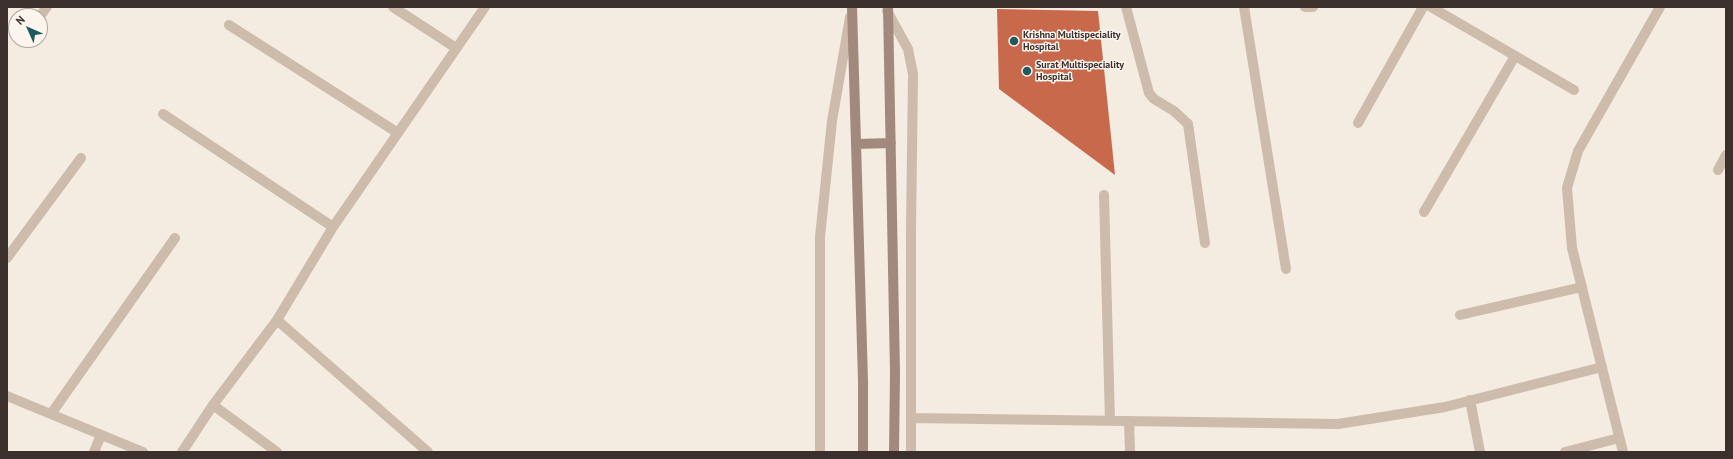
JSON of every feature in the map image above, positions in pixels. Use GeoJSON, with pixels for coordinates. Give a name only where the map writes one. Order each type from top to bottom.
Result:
{"type":"FeatureCollection","features":[{"type":"Feature","properties":{"kind":"main road"},"geometry":{"type":"LineString","coordinates":[[852,7],[863,381],[863,452]]}},
{"type":"Feature","properties":{"kind":"main road"},"geometry":{"type":"LineString","coordinates":[[888,9],[895,373],[894,452]]}},
{"type":"Feature","properties":{"kind":"main road"},"geometry":{"type":"LineString","coordinates":[[856,144],[890,143]]}},
{"type":"Feature","properties":{"kind":"street"},"geometry":{"type":"LineString","coordinates":[[393,7],[456,48]]}},
{"type":"Feature","properties":{"kind":"street"},"geometry":{"type":"LineString","coordinates":[[182,452],[276,320],[333,227],[485,7]]}},
{"type":"Feature","properties":{"kind":"street"},"geometry":{"type":"LineString","coordinates":[[820,452],[820,237],[832,121],[852,7]]}},
{"type":"Feature","properties":{"kind":"street"},"geometry":{"type":"LineString","coordinates":[[1126,7],[1149,93],[1160,103],[1174,111],[1188,124],[1205,243]]}},
{"type":"Feature","properties":{"kind":"street"},"geometry":{"type":"LineString","coordinates":[[1244,7],[1286,269]]}},
{"type":"Feature","properties":{"kind":"street"},"geometry":{"type":"LineString","coordinates":[[1305,7],[1313,7]]}},
{"type":"Feature","properties":{"kind":"street"},"geometry":{"type":"LineString","coordinates":[[1358,123],[1423,7]]}},
{"type":"Feature","properties":{"kind":"street"},"geometry":{"type":"LineString","coordinates":[[1430,7],[1574,90]]}},
{"type":"Feature","properties":{"kind":"street"},"geometry":{"type":"LineString","coordinates":[[1622,452],[1572,248],[1567,188],[1578,151],[1660,7]]}},
{"type":"Feature","properties":{"kind":"street"},"geometry":{"type":"LineString","coordinates":[[888,9],[908,49],[913,74],[911,452]]}},
{"type":"Feature","properties":{"kind":"street"},"geometry":{"type":"LineString","coordinates":[[229,25],[398,133]]}},
{"type":"Feature","properties":{"kind":"street"},"geometry":{"type":"LineString","coordinates":[[1424,212],[1515,56]]}},
{"type":"Feature","properties":{"kind":"street"},"geometry":{"type":"LineString","coordinates":[[163,114],[333,227]]}},
{"type":"Feature","properties":{"kind":"street"},"geometry":{"type":"LineString","coordinates":[[1718,170],[1726,155]]}},
{"type":"Feature","properties":{"kind":"street"},"geometry":{"type":"LineString","coordinates":[[7,258],[81,158]]}},
{"type":"Feature","properties":{"kind":"street"},"geometry":{"type":"LineString","coordinates":[[1104,195],[1110,421]]}},
{"type":"Feature","properties":{"kind":"street"},"geometry":{"type":"LineString","coordinates":[[51,414],[175,238]]}},
{"type":"Feature","properties":{"kind":"street"},"geometry":{"type":"LineString","coordinates":[[1460,315],[1582,287]]}},
{"type":"Feature","properties":{"kind":"street"},"geometry":{"type":"LineString","coordinates":[[276,320],[428,452]]}},
{"type":"Feature","properties":{"kind":"street"},"geometry":{"type":"LineString","coordinates":[[911,418],[1338,424],[1445,407],[1602,367]]}},
{"type":"Feature","properties":{"kind":"street"},"geometry":{"type":"LineString","coordinates":[[7,396],[143,452]]}},
{"type":"Feature","properties":{"kind":"street"},"geometry":{"type":"LineString","coordinates":[[1470,400],[1480,452]]}},
{"type":"Feature","properties":{"kind":"street"},"geometry":{"type":"LineString","coordinates":[[214,405],[277,452]]}},
{"type":"Feature","properties":{"kind":"street"},"geometry":{"type":"LineString","coordinates":[[1129,421],[1130,452]]}},
{"type":"Feature","properties":{"kind":"street"},"geometry":{"type":"LineString","coordinates":[[94,452],[101,435]]}},
{"type":"Feature","properties":{"kind":"street"},"geometry":{"type":"LineString","coordinates":[[1565,452],[1619,438]]}},
{"type":"Feature","properties":{"kind":"building"},"geometry":{"type":"Polygon","coordinates":[[[997,9],[1098,11],[1115,175],[999,89],[997,9]]]}},
{"type":"Feature","properties":{"kind":"place","name":"Krishna Multispeciality Hospital"},"geometry":{"type":"Point","coordinates":[1014,41]}},
{"type":"Feature","properties":{"kind":"place","name":"Surat Multispeciality Hospital"},"geometry":{"type":"Point","coordinates":[1027,71]}}]}
